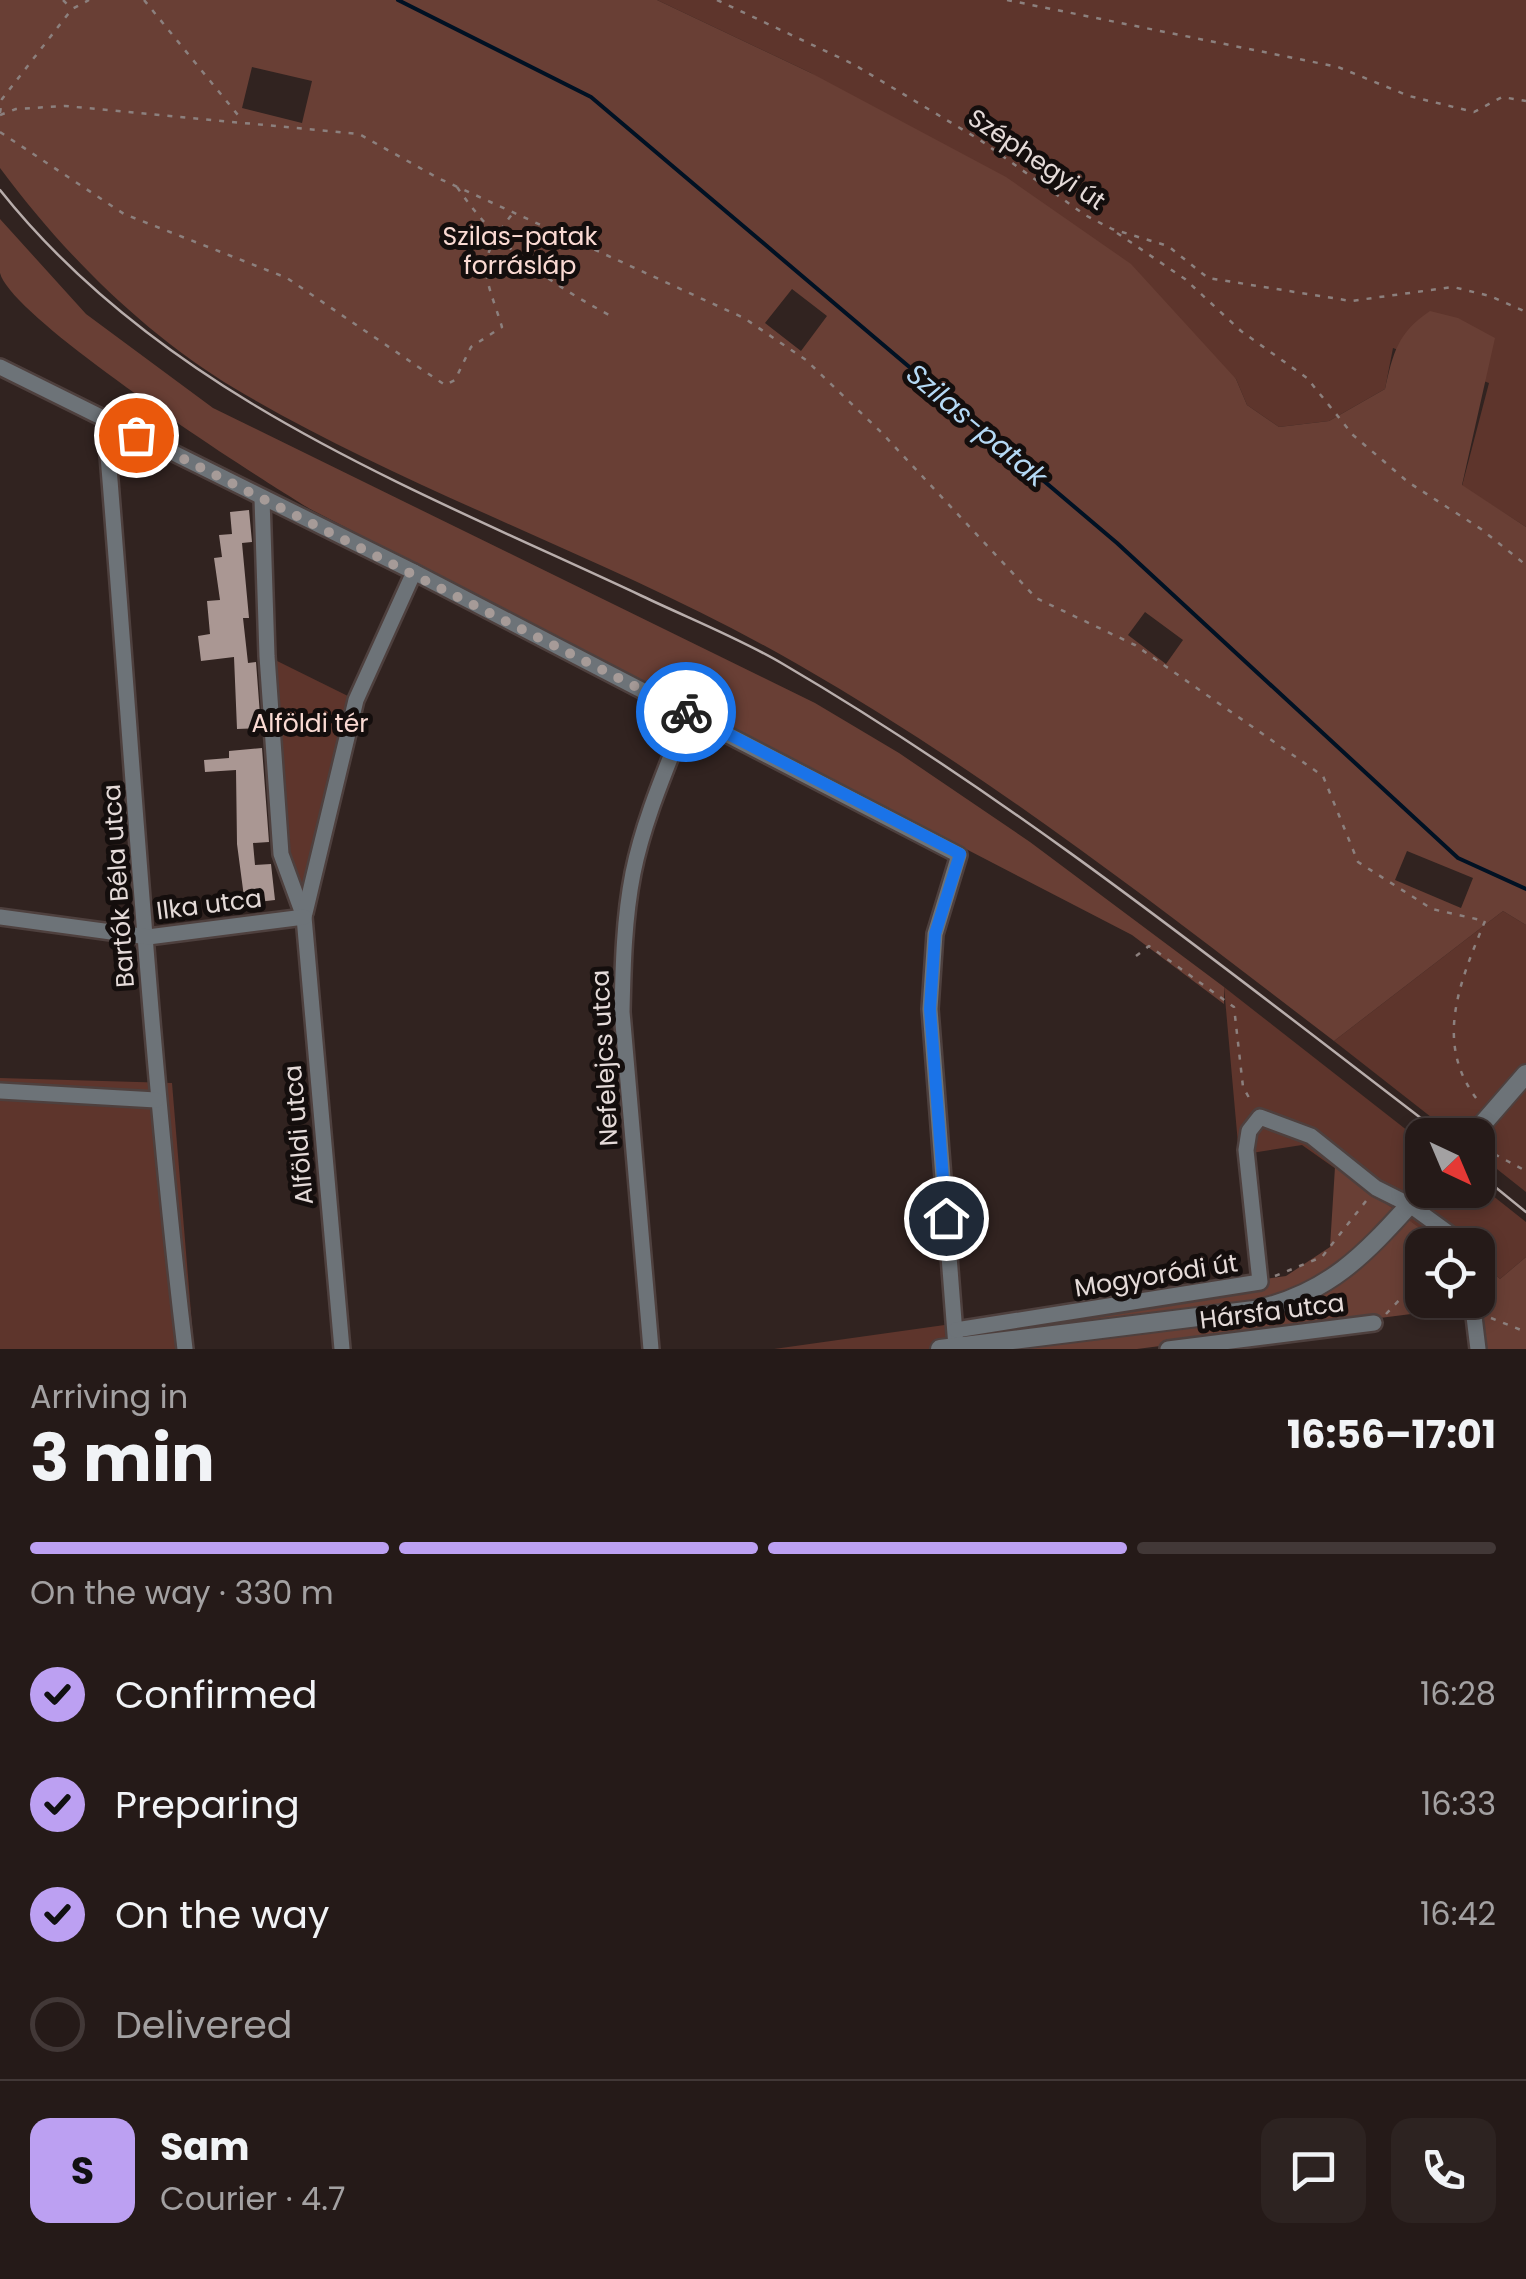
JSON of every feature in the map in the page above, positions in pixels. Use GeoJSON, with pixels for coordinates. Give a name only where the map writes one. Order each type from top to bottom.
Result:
{"type":"FeatureCollection","features":[{"type":"Feature","properties":{"kind":"street"},"geometry":{"type":"LineString","coordinates":[[0,367],[414,572],[960,854],[935,934],[930,1009],[950,1342]]}},
{"type":"Feature","properties":{"kind":"street","name":"Bartók Béla utca"},"geometry":{"type":"LineString","coordinates":[[105,419],[148,937],[156,1100],[185,1349]]}},
{"type":"Feature","properties":{"kind":"street","name":"Alföldi utca"},"geometry":{"type":"LineString","coordinates":[[262,498],[267,656],[281,854],[304,917],[342,1349]]}},
{"type":"Feature","properties":{"kind":"street","name":"Alföldi utca"},"geometry":{"type":"LineString","coordinates":[[304,917],[356,700],[414,572]]}},
{"type":"Feature","properties":{"kind":"street","name":"Nefelejcs utca"},"geometry":{"type":"LineString","coordinates":[[651,1349],[622,1012],[626,913],[641,841],[688,713]]}},
{"type":"Feature","properties":{"kind":"street","name":"Ilka utca"},"geometry":{"type":"LineString","coordinates":[[0,918],[148,937],[304,917]]}},
{"type":"Feature","properties":{"kind":"street"},"geometry":{"type":"LineString","coordinates":[[1490,1116],[1526,1074]]}},
{"type":"Feature","properties":{"kind":"street"},"geometry":{"type":"LineString","coordinates":[[0,1091],[156,1100]]}},
{"type":"Feature","properties":{"kind":"street"},"geometry":{"type":"LineString","coordinates":[[1260,1117],[1310,1136],[1376,1188],[1442,1228]]}},
{"type":"Feature","properties":{"kind":"street","name":"Mogyoródi út"},"geometry":{"type":"LineString","coordinates":[[950,1342],[1260,1282],[1246,1150],[1249,1132],[1260,1117]]}},
{"type":"Feature","properties":{"kind":"street","name":"Mogyoródi út"},"geometry":{"type":"LineString","coordinates":[[950,1342],[1254,1310],[1289,1302],[1345,1270],[1417,1210]]}},
{"type":"Feature","properties":{"kind":"street"},"geometry":{"type":"LineString","coordinates":[[1474,1318],[1478,1349]]}},
{"type":"Feature","properties":{"kind":"street","name":"Hársfa utca"},"geometry":{"type":"LineString","coordinates":[[1168,1349],[1374,1323]]}},
{"type":"Feature","properties":{"kind":"path"},"geometry":{"type":"LineString","coordinates":[[63,0],[72,9]]}},
{"type":"Feature","properties":{"kind":"path"},"geometry":{"type":"LineString","coordinates":[[89,0],[72,9],[2,99],[0,114],[64,106],[359,134],[457,186],[744,318],[806,360],[881,432],[1036,598],[1135,645],[1323,776],[1358,862],[1432,909],[1486,920],[1452,1008],[1455,1054],[1469,1090],[1490,1116]]}},
{"type":"Feature","properties":{"kind":"path"},"geometry":{"type":"LineString","coordinates":[[144,0],[242,121]]}},
{"type":"Feature","properties":{"kind":"path","name":"Széphegyi út"},"geometry":{"type":"LineString","coordinates":[[717,0],[853,64],[980,140],[1052,193],[1112,229],[1168,246],[1208,278],[1350,302],[1452,287],[1490,296],[1526,312]]}},
{"type":"Feature","properties":{"kind":"path"},"geometry":{"type":"LineString","coordinates":[[1007,0],[1338,67],[1409,96],[1474,112],[1502,97],[1526,101]]}},
{"type":"Feature","properties":{"kind":"path"},"geometry":{"type":"LineString","coordinates":[[0,132],[124,214],[287,278],[446,384],[455,380],[471,347],[502,326],[486,292],[485,267],[495,236],[514,212]]}},
{"type":"Feature","properties":{"kind":"path"},"geometry":{"type":"LineString","coordinates":[[457,186],[495,236],[529,269],[610,316]]}},
{"type":"Feature","properties":{"kind":"path"},"geometry":{"type":"LineString","coordinates":[[1112,229],[1185,279],[1241,331],[1307,378],[1353,435],[1408,482],[1481,528],[1526,565]]}},
{"type":"Feature","properties":{"kind":"path"},"geometry":{"type":"LineString","coordinates":[[1136,956],[1149,946],[1234,1007],[1243,1086],[1260,1117]]}},
{"type":"Feature","properties":{"kind":"path"},"geometry":{"type":"LineString","coordinates":[[1495,1152],[1526,1171]]}},
{"type":"Feature","properties":{"kind":"path"},"geometry":{"type":"LineString","coordinates":[[1260,1282],[1322,1257],[1376,1188]]}},
{"type":"Feature","properties":{"kind":"path","name":"Hársfa utca"},"geometry":{"type":"LineString","coordinates":[[1374,1323],[1405,1296]]}},
{"type":"Feature","properties":{"kind":"path"},"geometry":{"type":"LineString","coordinates":[[1495,1316],[1526,1332]]}},
{"type":"Feature","properties":{"kind":"green space","name":"Szilas-patak forrásláp"},"geometry":{"type":"Polygon","coordinates":[[[0,0],[657,0],[811,73],[1006,177],[1131,264],[1236,379],[1247,405],[1279,427],[1329,421],[1385,389],[1394,354],[1419,319],[1430,311],[1458,318],[1495,338],[1462,485],[1526,527],[1526,925],[1503,911],[1334,1041],[1006,797],[799,665],[659,592],[373,462],[200,366],[107,289],[50,230],[0,168],[0,0]],[[252,67],[242,108],[302,123],[312,81],[252,67]],[[792,289],[765,323],[801,351],[827,316],[792,289]],[[1145,612],[1128,635],[1166,664],[1183,640],[1145,612]],[[1407,851],[1395,880],[1461,908],[1473,878],[1407,851]]]}},
{"type":"Feature","properties":{"kind":"green space"},"geometry":{"type":"Polygon","coordinates":[[[657,0],[1526,0],[1526,527],[1462,486],[1489,383],[1393,348],[1385,389],[1329,421],[1279,427],[1247,405],[1236,379],[811,73],[657,0]]]}},
{"type":"Feature","properties":{"kind":"green space"},"geometry":{"type":"Polygon","coordinates":[[[0,219],[86,314],[213,408],[815,703],[899,753],[1030,842],[1224,987],[1224,1004],[1132,935],[312,510],[243,467],[90,360],[46,326],[15,295],[0,273],[0,219]]]}},
{"type":"Feature","properties":{"kind":"green space","name":"Alföldi tér"},"geometry":{"type":"Polygon","coordinates":[[[267,656],[356,700],[304,917],[281,854],[267,656]]]}},
{"type":"Feature","properties":{"kind":"green space"},"geometry":{"type":"Polygon","coordinates":[[[1503,911],[1526,925],[1526,1192],[1495,1167],[1495,1118],[1432,1118],[1334,1041],[1503,911]]]}},
{"type":"Feature","properties":{"kind":"green space"},"geometry":{"type":"Polygon","coordinates":[[[1224,987],[1405,1129],[1405,1208],[1495,1208],[1495,1197],[1526,1222],[1526,1257],[1500,1279],[1495,1274],[1495,1228],[1420,1228],[1302,1145],[1239,1155],[1224,987]]]}},
{"type":"Feature","properties":{"kind":"green space"},"geometry":{"type":"Polygon","coordinates":[[[0,1078],[172,1083],[194,1349],[0,1349],[0,1078]]]}},
{"type":"Feature","properties":{"kind":"green space"},"geometry":{"type":"Polygon","coordinates":[[[1335,1167],[1420,1228],[1405,1228],[1405,1315],[1137,1349],[974,1349],[973,1321],[1286,1276],[1330,1247],[1335,1167]]]}},
{"type":"Feature","properties":{"kind":"green space"},"geometry":{"type":"Polygon","coordinates":[[[1526,1257],[1526,1349],[1482,1349],[1476,1318],[1495,1318],[1495,1274],[1500,1279],[1526,1257]]]}},
{"type":"Feature","properties":{"kind":"green space"},"geometry":{"type":"Polygon","coordinates":[[[973,1321],[974,1349],[774,1349],[973,1321]]]}},
{"type":"Feature","properties":{"kind":"building"},"geometry":{"type":"Polygon","coordinates":[[[249,510],[252,542],[242,543],[249,618],[243,618],[248,663],[256,662],[261,728],[237,729],[234,657],[201,661],[198,636],[210,634],[207,601],[220,600],[214,558],[222,557],[219,535],[232,534],[230,512],[249,510]]]}},
{"type":"Feature","properties":{"kind":"building"},"geometry":{"type":"Polygon","coordinates":[[[262,748],[269,842],[253,843],[255,865],[271,864],[275,900],[258,902],[258,895],[244,897],[237,844],[236,770],[205,772],[204,760],[229,758],[229,751],[262,748]]]}},
{"type":"Feature","properties":{"kind":"waterway","name":"Szilas-patak"},"geometry":{"type":"LineString","coordinates":[[398,0],[591,97],[1117,543],[1458,858],[1526,889]]}},
{"type":"Feature","properties":{"kind":"tram line"},"geometry":{"type":"LineString","coordinates":[[0,190],[65,262],[136,324],[214,380],[381,474],[749,646],[870,717],[1120,889],[1421,1118]]}},
{"type":"Feature","properties":{"kind":"tram line"},"geometry":{"type":"LineString","coordinates":[[1495,1187],[1526,1212]]}},
{"type":"Feature","properties":{"kind":"way so far"},"geometry":{"type":"LineString","coordinates":[[136,435],[686,712]]}},
{"type":"Feature","properties":{"kind":"route"},"geometry":{"type":"LineString","coordinates":[[686,712],[960,854],[935,934],[930,1009],[946,1218]]}}]}
